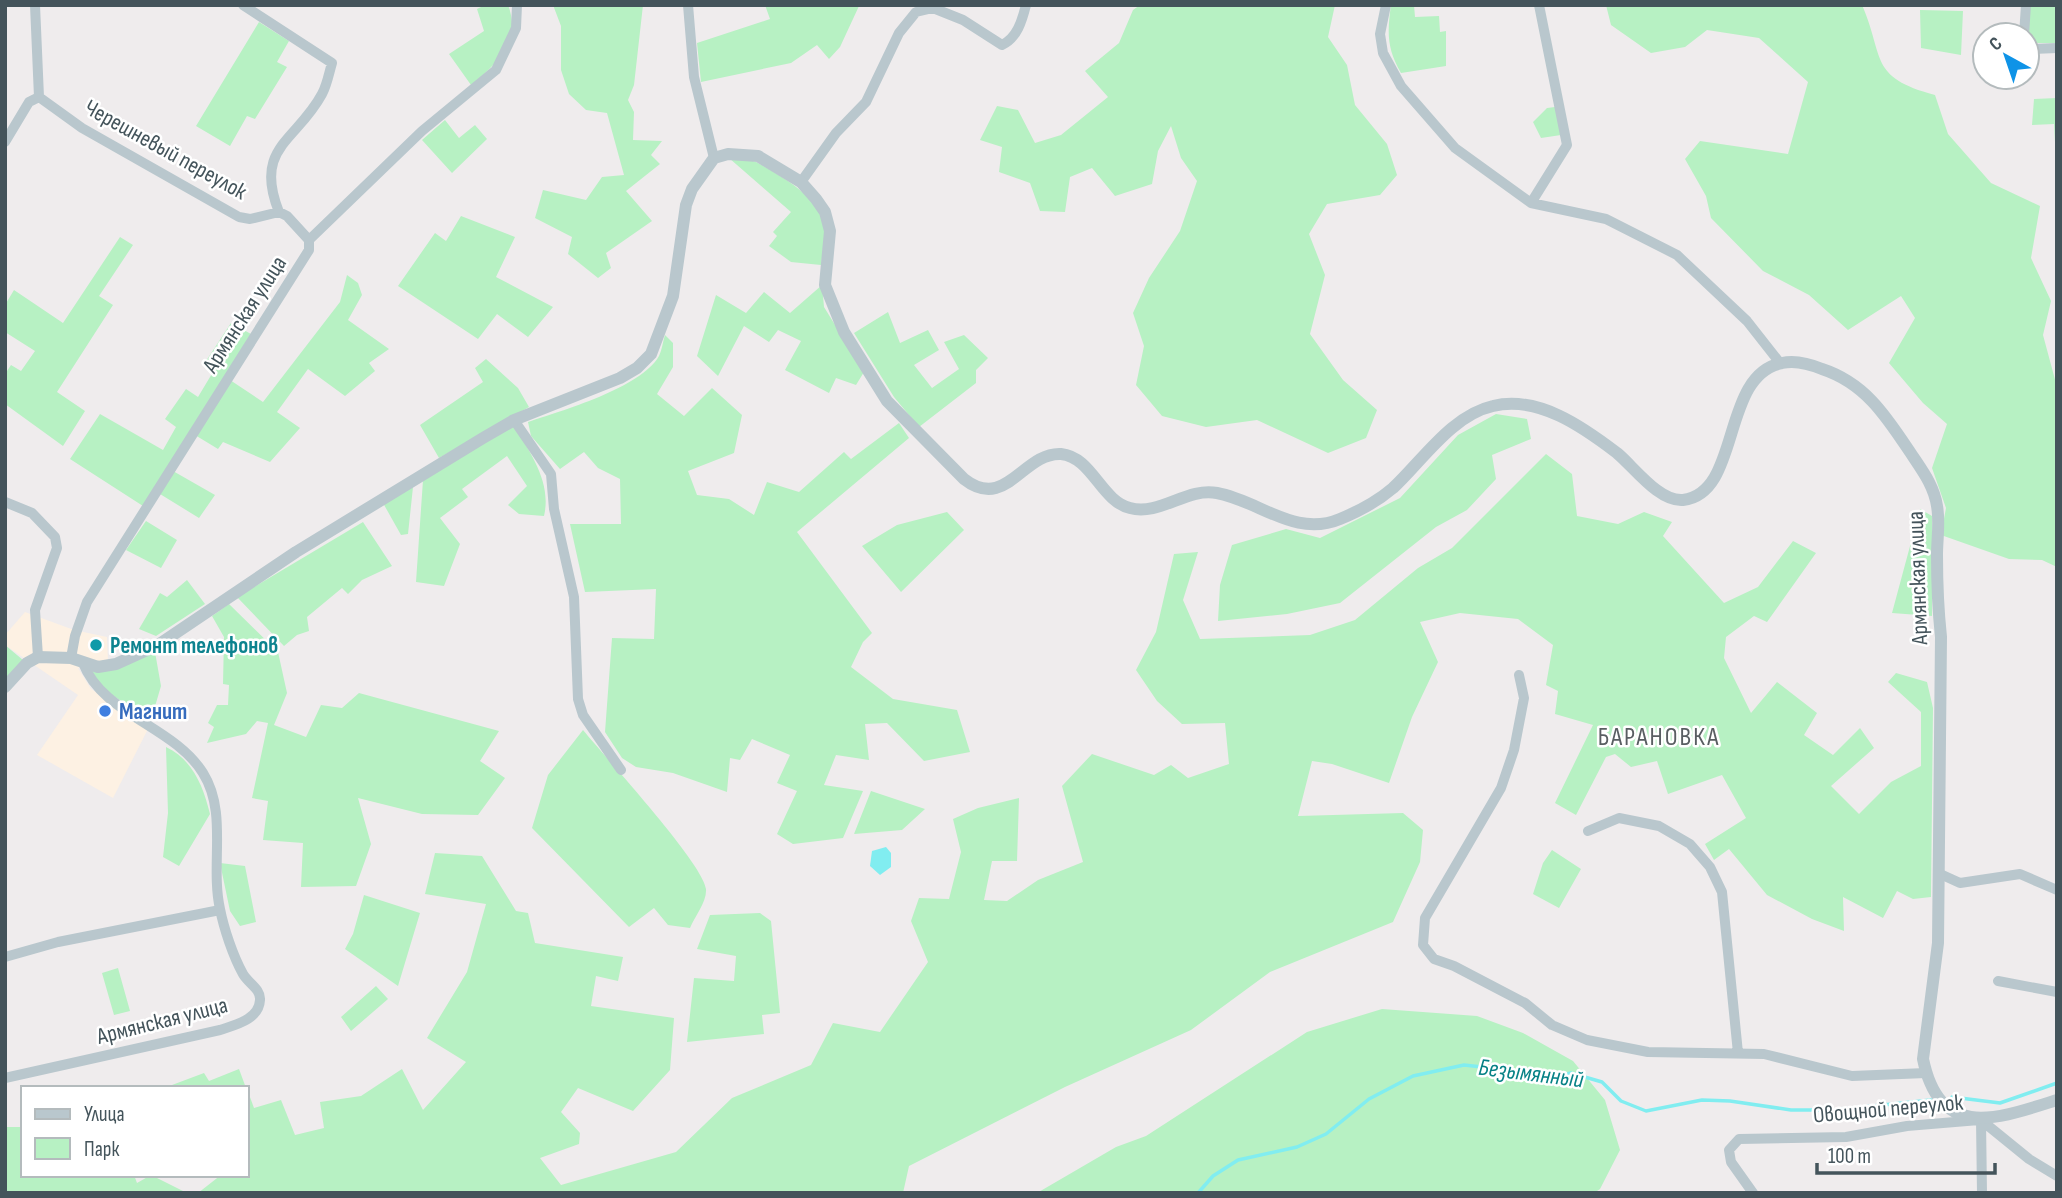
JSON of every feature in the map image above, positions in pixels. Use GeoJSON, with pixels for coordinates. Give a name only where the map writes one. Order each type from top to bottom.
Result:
{"type":"FeatureCollection","features":[{"type":"Feature","properties":{"kind":"street"},"geometry":{"type":"LineString","coordinates":[[5,142],[29,102],[39,97],[36,5]]}},
{"type":"Feature","properties":{"kind":"street","name":"Черешневый переулок"},"geometry":{"type":"LineString","coordinates":[[39,97],[82,128],[239,217],[250,219],[279,212],[269,177],[275,158],[284,139],[322,94],[332,63],[243,5]]}},
{"type":"Feature","properties":{"kind":"street","name":"Армянская улица"},"geometry":{"type":"LineString","coordinates":[[5,1078],[220,1030],[245,1021],[255,1013],[260,1002],[259,993],[243,975],[220,910],[214,869],[217,812],[212,789],[202,771],[175,742],[100,690],[88,677],[77,661],[75,636],[87,602],[309,250],[309,240],[422,131],[496,70],[512,41],[517,5]]}},
{"type":"Feature","properties":{"kind":"street"},"geometry":{"type":"LineString","coordinates":[[688,5],[694,77],[714,158]]}},
{"type":"Feature","properties":{"kind":"street"},"geometry":{"type":"LineString","coordinates":[[801,183],[836,133],[866,102],[899,33],[916,12],[933,8],[963,20],[994,43],[1002,45],[1009,42],[1020,25],[1026,5]]}},
{"type":"Feature","properties":{"kind":"street"},"geometry":{"type":"LineString","coordinates":[[5,687],[27,663],[38,657],[77,661],[98,667],[116,664],[158,645],[296,552],[514,420],[620,378],[638,368],[651,354],[673,296],[687,205],[692,189],[714,158],[727,155],[758,156],[801,183],[825,212],[830,231],[825,285],[844,331],[887,401],[964,479],[979,488],[999,487],[1050,455],[1059,454],[1078,460],[1114,498],[1129,508],[1152,508],[1191,494],[1216,492],[1294,523],[1318,527],[1342,518],[1390,491],[1464,419],[1491,406],[1509,404],[1528,405],[1562,417],[1618,454],[1653,486],[1673,499],[1684,500],[1701,491],[1714,478],[1754,380],[1780,363],[1747,321],[1678,256],[1606,219],[1531,202],[1455,148],[1401,86],[1383,53],[1380,34],[1386,5]]}},
{"type":"Feature","properties":{"kind":"street"},"geometry":{"type":"LineString","coordinates":[[1531,202],[1567,145],[1539,5]]}},
{"type":"Feature","properties":{"kind":"street"},"geometry":{"type":"LineString","coordinates":[[279,212],[287,216],[309,240]]}},
{"type":"Feature","properties":{"kind":"street","name":"Армянская улица"},"geometry":{"type":"LineString","coordinates":[[1780,363],[1810,365],[1834,373],[1868,395],[1885,415],[1926,476],[1935,498],[1941,637],[1938,943],[1923,1059],[1926,1073],[1939,1099],[1948,1108],[1982,1120]]}},
{"type":"Feature","properties":{"kind":"street"},"geometry":{"type":"LineString","coordinates":[[514,420],[551,474],[555,518],[574,597],[578,699],[583,715],[621,770]]}},
{"type":"Feature","properties":{"kind":"street"},"geometry":{"type":"LineString","coordinates":[[8,506],[32,513],[55,537],[57,548],[34,610],[38,657]]}},
{"type":"Feature","properties":{"kind":"street"},"geometry":{"type":"LineString","coordinates":[[1519,675],[1524,698],[1514,750],[1501,788],[1425,918],[1423,945],[1434,959],[1454,966],[1525,1003],[1552,1025],[1587,1040],[1648,1052],[1764,1054],[1852,1076],[1926,1073]]}},
{"type":"Feature","properties":{"kind":"street"},"geometry":{"type":"LineString","coordinates":[[1588,831],[1619,818],[1659,826],[1690,844],[1710,867],[1722,892],[1738,1053]]}},
{"type":"Feature","properties":{"kind":"street"},"geometry":{"type":"LineString","coordinates":[[1938,873],[1960,883],[2020,874],[2057,890]]}},
{"type":"Feature","properties":{"kind":"street"},"geometry":{"type":"LineString","coordinates":[[5,957],[58,942],[220,910]]}},
{"type":"Feature","properties":{"kind":"street"},"geometry":{"type":"LineString","coordinates":[[1997,981],[2057,992]]}},
{"type":"Feature","properties":{"kind":"street"},"geometry":{"type":"LineString","coordinates":[[1982,1120],[2057,1100]]}},
{"type":"Feature","properties":{"kind":"street"},"geometry":{"type":"LineString","coordinates":[[1982,1120],[2029,1159],[2057,1176]]}},
{"type":"Feature","properties":{"kind":"street"},"geometry":{"type":"LineString","coordinates":[[1982,1120],[1982,1193]]}},
{"type":"Feature","properties":{"kind":"street","name":"Овощной переулок"},"geometry":{"type":"LineString","coordinates":[[1754,1193],[1731,1162],[1729,1150],[1739,1139],[1846,1137],[1907,1126],[1982,1120]]}},
{"type":"Feature","properties":{"kind":"shaded area"},"geometry":{"type":"Polygon","coordinates":[[[25,612],[74,630],[107,637],[108,661],[78,668],[91,689],[149,727],[113,798],[37,755],[78,695],[5,645],[5,635],[25,612]]]}},
{"type":"Feature","properties":{"kind":"green space"},"geometry":{"type":"Polygon","coordinates":[[[485,5],[508,5],[512,29],[504,51],[471,85],[449,54],[484,31],[477,9],[485,5]]]}},
{"type":"Feature","properties":{"kind":"green space"},"geometry":{"type":"Polygon","coordinates":[[[553,5],[643,5],[634,85],[628,100],[634,112],[633,140],[662,141],[651,155],[660,164],[626,191],[652,221],[606,253],[611,268],[598,278],[568,254],[572,237],[535,218],[543,190],[586,200],[602,177],[624,175],[607,113],[586,110],[569,94],[561,70],[561,26],[553,5]]]}},
{"type":"Feature","properties":{"kind":"green space"},"geometry":{"type":"Polygon","coordinates":[[[765,5],[859,6],[840,47],[829,59],[817,45],[791,63],[701,82],[697,43],[770,19],[765,5]]]}},
{"type":"Feature","properties":{"kind":"green space"},"geometry":{"type":"Polygon","coordinates":[[[1140,5],[1335,5],[1328,37],[1347,65],[1355,105],[1387,144],[1397,175],[1380,195],[1327,204],[1309,234],[1325,275],[1310,334],[1343,380],[1377,410],[1366,438],[1328,453],[1257,420],[1206,427],[1162,416],[1136,385],[1144,346],[1133,313],[1149,278],[1180,231],[1197,181],[1181,158],[1171,126],[1158,151],[1152,184],[1115,196],[1092,168],[1070,177],[1065,212],[1040,211],[1030,183],[999,172],[1002,147],[980,140],[997,106],[1018,110],[1035,143],[1061,135],[1108,97],[1085,71],[1119,43],[1133,10],[1140,5]]]}},
{"type":"Feature","properties":{"kind":"green space"},"geometry":{"type":"Polygon","coordinates":[[[1391,5],[1414,5],[1415,17],[1439,16],[1440,32],[1446,31],[1446,66],[1401,73],[1389,40],[1391,5]]]}},
{"type":"Feature","properties":{"kind":"green space"},"geometry":{"type":"Polygon","coordinates":[[[1606,5],[1862,5],[1882,63],[1889,73],[1899,81],[1935,95],[1948,134],[1991,183],[2040,206],[2031,258],[2051,301],[2043,335],[2057,387],[2057,567],[2042,560],[2009,559],[1941,535],[1946,508],[1932,468],[1947,424],[1923,403],[1889,363],[1915,318],[1901,296],[1848,330],[1809,295],[1763,271],[1711,218],[1706,196],[1685,159],[1700,141],[1788,154],[1808,82],[1759,38],[1707,30],[1685,47],[1651,53],[1611,25],[1606,5]]]}},
{"type":"Feature","properties":{"kind":"green space"},"geometry":{"type":"Polygon","coordinates":[[[2030,5],[2057,5],[2057,43],[2041,43],[2041,21],[2029,21],[2030,5]]]}},
{"type":"Feature","properties":{"kind":"green space"},"geometry":{"type":"Polygon","coordinates":[[[1920,10],[1963,11],[1961,55],[1921,48],[1920,10]]]}},
{"type":"Feature","properties":{"kind":"green space"},"geometry":{"type":"Polygon","coordinates":[[[259,22],[289,41],[277,62],[287,67],[255,119],[247,116],[230,146],[196,126],[259,22]]]}},
{"type":"Feature","properties":{"kind":"green space"},"geometry":{"type":"Polygon","coordinates":[[[2057,98],[2055,142],[2054,124],[2032,125],[2034,99],[2057,98]]]}},
{"type":"Feature","properties":{"kind":"green space"},"geometry":{"type":"Polygon","coordinates":[[[1555,107],[1561,135],[1541,138],[1533,122],[1547,108],[1555,107]]]}},
{"type":"Feature","properties":{"kind":"green space"},"geometry":{"type":"Polygon","coordinates":[[[445,120],[459,138],[475,125],[487,139],[452,173],[422,140],[445,120]]]}},
{"type":"Feature","properties":{"kind":"green space"},"geometry":{"type":"Polygon","coordinates":[[[729,158],[756,162],[812,200],[822,216],[824,228],[821,265],[791,262],[769,246],[777,236],[773,232],[791,212],[729,158]]]}},
{"type":"Feature","properties":{"kind":"green space"},"geometry":{"type":"Polygon","coordinates":[[[461,216],[515,237],[496,277],[553,307],[528,337],[497,314],[478,339],[398,286],[435,233],[446,241],[461,216]]]}},
{"type":"Feature","properties":{"kind":"green space"},"geometry":{"type":"Polygon","coordinates":[[[120,237],[133,245],[99,296],[113,305],[57,392],[85,411],[63,446],[5,404],[5,374],[11,365],[21,371],[35,351],[5,332],[5,305],[14,290],[63,323],[120,237]]]}},
{"type":"Feature","properties":{"kind":"green space"},"geometry":{"type":"Polygon","coordinates":[[[347,275],[358,283],[362,295],[348,320],[389,349],[369,363],[375,371],[345,396],[308,369],[277,412],[300,428],[270,462],[223,442],[218,449],[195,435],[230,380],[263,402],[340,302],[347,275]]]}},
{"type":"Feature","properties":{"kind":"green space"},"geometry":{"type":"Polygon","coordinates":[[[822,285],[824,307],[864,372],[856,385],[836,378],[829,393],[785,370],[801,341],[778,330],[769,342],[744,326],[718,376],[697,356],[716,295],[746,313],[764,292],[790,313],[822,285]]]}},
{"type":"Feature","properties":{"kind":"green space"},"geometry":{"type":"Polygon","coordinates":[[[888,312],[900,343],[928,330],[939,350],[914,365],[932,388],[959,369],[944,342],[964,335],[988,358],[976,370],[976,383],[919,427],[894,397],[854,333],[888,312]]]}},
{"type":"Feature","properties":{"kind":"green space"},"geometry":{"type":"Polygon","coordinates":[[[231,323],[251,334],[143,506],[70,459],[100,414],[163,450],[176,427],[165,419],[186,389],[198,397],[216,367],[206,361],[231,323]]]}},
{"type":"Feature","properties":{"kind":"green space"},"geometry":{"type":"Polygon","coordinates":[[[665,335],[673,343],[673,367],[657,394],[684,416],[712,388],[742,415],[734,453],[688,471],[697,495],[729,499],[754,515],[767,482],[799,492],[844,452],[851,459],[899,423],[909,438],[797,532],[872,633],[863,642],[851,667],[893,699],[957,710],[970,752],[924,761],[887,723],[865,724],[869,760],[836,755],[824,785],[863,791],[843,838],[793,844],[777,834],[797,791],[777,783],[790,755],[752,739],[740,760],[730,758],[727,792],[673,773],[636,767],[622,758],[605,732],[612,638],[654,639],[656,589],[585,592],[570,524],[621,524],[620,479],[598,468],[584,452],[560,469],[531,436],[528,422],[599,397],[636,378],[650,368],[659,356],[665,335]]]}},
{"type":"Feature","properties":{"kind":"green space"},"geometry":{"type":"Polygon","coordinates":[[[486,359],[518,388],[529,407],[439,458],[420,425],[483,382],[475,368],[486,359]]]}},
{"type":"Feature","properties":{"kind":"green space"},"geometry":{"type":"Polygon","coordinates":[[[1496,414],[1527,419],[1531,439],[1492,455],[1496,479],[1467,510],[1436,527],[1340,603],[1287,614],[1218,621],[1220,585],[1232,545],[1286,529],[1320,538],[1400,498],[1458,435],[1496,414]]]}},
{"type":"Feature","properties":{"kind":"green space"},"geometry":{"type":"Polygon","coordinates":[[[514,425],[533,457],[542,480],[546,503],[544,516],[519,514],[508,505],[527,486],[507,456],[462,489],[468,497],[440,518],[460,544],[444,586],[416,582],[423,480],[514,425]]]}},
{"type":"Feature","properties":{"kind":"green space"},"geometry":{"type":"Polygon","coordinates":[[[1546,454],[1572,474],[1577,516],[1618,524],[1644,512],[1672,522],[1663,536],[1724,603],[1758,587],[1793,541],[1816,553],[1767,622],[1754,616],[1726,637],[1724,658],[1751,713],[1777,682],[1817,713],[1804,735],[1833,755],[1860,728],[1874,748],[1831,786],[1859,814],[1891,782],[1921,766],[1921,712],[1888,682],[1896,673],[1927,682],[1933,708],[1931,897],[1913,899],[1897,891],[1883,918],[1843,897],[1844,931],[1812,919],[1767,895],[1729,849],[1714,860],[1705,844],[1746,818],[1722,775],[1668,794],[1657,761],[1631,767],[1615,754],[1606,757],[1576,815],[1555,803],[1593,725],[1555,714],[1558,691],[1546,685],[1553,645],[1518,619],[1460,613],[1420,622],[1438,662],[1412,717],[1389,783],[1332,764],[1312,761],[1298,816],[1403,813],[1423,830],[1420,862],[1393,922],[1270,972],[1191,1030],[1065,1087],[909,1166],[903,1193],[198,1193],[218,1177],[248,1177],[248,1092],[254,1108],[281,1100],[295,1135],[324,1128],[320,1102],[361,1096],[402,1069],[423,1110],[466,1062],[427,1038],[467,972],[486,904],[425,894],[435,853],[482,856],[516,911],[528,913],[535,943],[623,957],[618,981],[596,976],[591,1006],[674,1018],[670,1070],[633,1111],[578,1088],[561,1112],[580,1133],[579,1144],[540,1158],[561,1185],[676,1152],[732,1098],[811,1065],[833,1023],[880,1032],[928,962],[911,921],[919,898],[949,899],[961,852],[953,819],[978,808],[1019,798],[1017,861],[992,861],[984,900],[1007,901],[1038,880],[1083,862],[1062,786],[1092,754],[1154,775],[1171,765],[1188,778],[1229,764],[1225,723],[1182,724],[1157,701],[1136,670],[1156,632],[1174,554],[1198,552],[1183,600],[1200,639],[1310,635],[1355,620],[1418,568],[1452,548],[1546,454]]]}},
{"type":"Feature","properties":{"kind":"green space"},"geometry":{"type":"Polygon","coordinates":[[[173,471],[215,495],[199,518],[160,494],[173,471]]]}},
{"type":"Feature","properties":{"kind":"green space"},"geometry":{"type":"Polygon","coordinates":[[[413,487],[408,534],[401,535],[383,503],[413,487]]]}},
{"type":"Feature","properties":{"kind":"green space"},"geometry":{"type":"Polygon","coordinates":[[[1920,509],[1932,516],[1932,616],[1892,613],[1920,509]]]}},
{"type":"Feature","properties":{"kind":"green space"},"geometry":{"type":"Polygon","coordinates":[[[947,512],[964,530],[901,592],[862,546],[897,525],[947,512]]]}},
{"type":"Feature","properties":{"kind":"green space"},"geometry":{"type":"Polygon","coordinates":[[[146,521],[177,540],[161,568],[126,550],[146,521]]]}},
{"type":"Feature","properties":{"kind":"green space"},"geometry":{"type":"Polygon","coordinates":[[[363,522],[392,566],[362,580],[348,594],[342,588],[307,617],[309,631],[297,635],[284,646],[237,597],[363,522]]]}},
{"type":"Feature","properties":{"kind":"green space"},"geometry":{"type":"Polygon","coordinates":[[[187,580],[205,604],[156,636],[139,629],[160,593],[167,597],[187,580]]]}},
{"type":"Feature","properties":{"kind":"green space"},"geometry":{"type":"Polygon","coordinates":[[[229,604],[278,652],[287,693],[274,725],[306,737],[321,705],[342,708],[359,693],[499,731],[480,761],[505,778],[478,815],[422,814],[358,798],[371,844],[356,886],[301,887],[303,843],[263,840],[268,801],[252,798],[268,723],[257,721],[246,734],[207,743],[214,727],[208,723],[217,705],[228,705],[229,685],[223,684],[224,637],[212,616],[229,604]]]}},
{"type":"Feature","properties":{"kind":"green space"},"geometry":{"type":"Polygon","coordinates":[[[5,645],[23,660],[5,679],[5,645]]]}},
{"type":"Feature","properties":{"kind":"green space"},"geometry":{"type":"Polygon","coordinates":[[[155,652],[161,686],[151,720],[101,688],[87,667],[155,652]]]}},
{"type":"Feature","properties":{"kind":"green space"},"geometry":{"type":"Polygon","coordinates":[[[583,730],[672,834],[701,876],[706,894],[690,928],[668,925],[654,908],[629,927],[532,828],[548,775],[583,730]]]}},
{"type":"Feature","properties":{"kind":"green space"},"geometry":{"type":"Polygon","coordinates":[[[166,747],[183,759],[196,775],[210,814],[179,866],[163,857],[168,813],[166,747]]]}},
{"type":"Feature","properties":{"kind":"green space"},"geometry":{"type":"Polygon","coordinates":[[[871,791],[925,809],[902,830],[854,834],[871,791]]]}},
{"type":"Feature","properties":{"kind":"green space"},"geometry":{"type":"Polygon","coordinates":[[[1552,850],[1581,869],[1559,908],[1533,894],[1543,863],[1552,850]]]}},
{"type":"Feature","properties":{"kind":"green space"},"geometry":{"type":"Polygon","coordinates":[[[220,863],[245,866],[256,922],[240,926],[230,911],[220,863]]]}},
{"type":"Feature","properties":{"kind":"green space"},"geometry":{"type":"Polygon","coordinates":[[[364,895],[420,913],[398,986],[345,949],[353,934],[364,895]]]}},
{"type":"Feature","properties":{"kind":"green space"},"geometry":{"type":"Polygon","coordinates":[[[760,913],[771,921],[780,1013],[762,1015],[764,1034],[687,1042],[694,978],[734,981],[736,956],[697,949],[710,915],[760,913]]]}},
{"type":"Feature","properties":{"kind":"green space"},"geometry":{"type":"Polygon","coordinates":[[[118,968],[130,1011],[114,1015],[102,973],[118,968]]]}},
{"type":"Feature","properties":{"kind":"green space"},"geometry":{"type":"Polygon","coordinates":[[[376,986],[388,999],[351,1031],[341,1017],[376,986]]]}},
{"type":"Feature","properties":{"kind":"green space"},"geometry":{"type":"Polygon","coordinates":[[[1382,1009],[1477,1016],[1523,1033],[1573,1061],[1605,1100],[1620,1150],[1600,1189],[1594,1193],[1037,1193],[1116,1147],[1146,1136],[1307,1032],[1382,1009]]]}},
{"type":"Feature","properties":{"kind":"green space"},"geometry":{"type":"Polygon","coordinates":[[[239,1069],[245,1086],[172,1085],[204,1073],[209,1081],[239,1069]]]}},
{"type":"Feature","properties":{"kind":"green space"},"geometry":{"type":"Polygon","coordinates":[[[5,1127],[21,1127],[21,1177],[135,1177],[137,1183],[148,1177],[155,1177],[187,1193],[5,1193],[5,1127]]]}},
{"type":"Feature","properties":{"kind":"water"},"geometry":{"type":"Polygon","coordinates":[[[886,847],[891,853],[891,867],[880,875],[870,866],[872,851],[886,847]]]}},
{"type":"Feature","properties":{"kind":"waterway","name":"Безымянный"},"geometry":{"type":"LineString","coordinates":[[1198,1193],[1213,1176],[1238,1160],[1297,1147],[1326,1134],[1369,1099],[1413,1076],[1464,1065],[1509,1070],[1546,1080],[1571,1073],[1602,1082],[1621,1101],[1646,1111],[1702,1100],[1730,1101],[1791,1110],[1834,1110],[1931,1100]]}},
{"type":"Feature","properties":{"kind":"waterway"},"geometry":{"type":"LineString","coordinates":[[1952,1097],[2000,1103],[2057,1083]]}},
{"type":"Feature","properties":{"kind":"place","name":"Ремонт телефонов"},"geometry":{"type":"Point","coordinates":[96,645]}},
{"type":"Feature","properties":{"kind":"place","name":"Магнит"},"geometry":{"type":"Point","coordinates":[105,711]}},
{"type":"Feature","properties":{"kind":"district","name":"БАРАНОВКА"},"geometry":{"type":"Point","coordinates":[1659,736]}}]}
